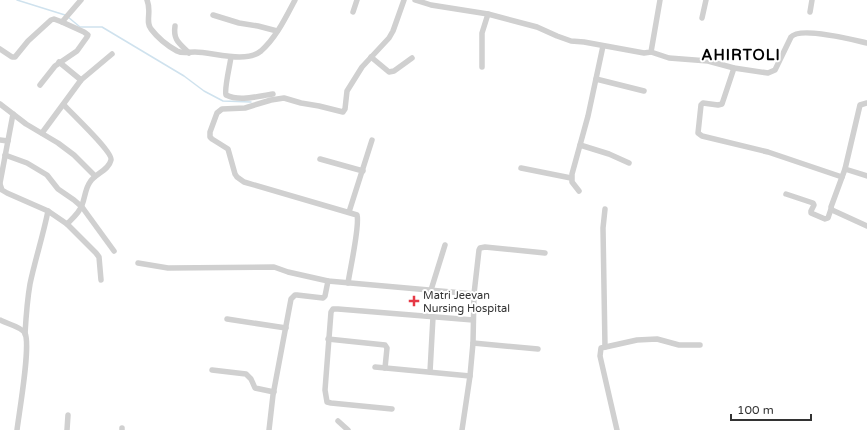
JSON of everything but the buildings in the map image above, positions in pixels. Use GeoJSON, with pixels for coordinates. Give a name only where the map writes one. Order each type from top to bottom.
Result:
{"type":"FeatureCollection","features":[{"type":"Feature","properties":{"kind":"street"},"geometry":{"type":"LineString","coordinates":[[63,21],[81,0]]}},
{"type":"Feature","properties":{"kind":"street"},"geometry":{"type":"LineString","coordinates":[[147,0],[150,9],[148,25],[150,29],[177,51],[243,57],[256,54],[261,50],[277,31],[295,0]]}},
{"type":"Feature","properties":{"kind":"street"},"geometry":{"type":"LineString","coordinates":[[353,12],[357,0]]}},
{"type":"Feature","properties":{"kind":"street"},"geometry":{"type":"LineString","coordinates":[[348,283],[358,218],[357,215],[244,182],[237,177],[233,169],[230,151],[210,137],[210,132],[217,113],[222,109],[245,108],[276,99],[290,99],[343,112],[347,91],[362,67],[391,34],[404,0]]}},
{"type":"Feature","properties":{"kind":"street"},"geometry":{"type":"LineString","coordinates":[[415,0],[432,2],[488,14],[537,28],[571,40],[644,53],[651,52],[669,58],[708,61],[734,68],[768,73],[772,72],[777,67],[791,37],[799,33],[820,34],[867,43]]}},
{"type":"Feature","properties":{"kind":"street"},"geometry":{"type":"LineString","coordinates":[[651,52],[660,0]]}},
{"type":"Feature","properties":{"kind":"street"},"geometry":{"type":"LineString","coordinates":[[702,18],[706,0]]}},
{"type":"Feature","properties":{"kind":"street"},"geometry":{"type":"LineString","coordinates":[[810,12],[812,0]]}},
{"type":"Feature","properties":{"kind":"street"},"geometry":{"type":"LineString","coordinates":[[482,67],[482,33],[488,14]]}},
{"type":"Feature","properties":{"kind":"street"},"geometry":{"type":"LineString","coordinates":[[213,15],[239,23],[277,31]]}},
{"type":"Feature","properties":{"kind":"street"},"geometry":{"type":"LineString","coordinates":[[0,49],[12,57],[15,57],[28,41],[54,19],[63,21],[88,35],[77,51],[55,66],[40,85]]}},
{"type":"Feature","properties":{"kind":"street"},"geometry":{"type":"LineString","coordinates":[[175,26],[175,37],[189,53]]}},
{"type":"Feature","properties":{"kind":"street"},"geometry":{"type":"LineString","coordinates":[[579,191],[572,182],[571,178],[596,79],[602,46]]}},
{"type":"Feature","properties":{"kind":"street"},"geometry":{"type":"LineString","coordinates":[[42,133],[81,80],[112,54]]}},
{"type":"Feature","properties":{"kind":"street"},"geometry":{"type":"LineString","coordinates":[[231,56],[225,90],[226,95],[244,99],[274,94]]}},
{"type":"Feature","properties":{"kind":"street"},"geometry":{"type":"LineString","coordinates":[[372,57],[389,72],[394,71],[412,58]]}},
{"type":"Feature","properties":{"kind":"street"},"geometry":{"type":"LineString","coordinates":[[60,62],[81,80]]}},
{"type":"Feature","properties":{"kind":"street"},"geometry":{"type":"LineString","coordinates":[[734,68],[722,104],[718,105],[704,103],[701,105],[698,133],[702,136],[768,152],[842,177]]}},
{"type":"Feature","properties":{"kind":"street"},"geometry":{"type":"LineString","coordinates":[[596,79],[644,91]]}},
{"type":"Feature","properties":{"kind":"street"},"geometry":{"type":"LineString","coordinates":[[786,194],[813,203],[814,206],[811,212],[825,219],[828,218],[845,169],[860,105],[867,103]]}},
{"type":"Feature","properties":{"kind":"street"},"geometry":{"type":"LineString","coordinates":[[0,104],[74,155],[95,176]]}},
{"type":"Feature","properties":{"kind":"street"},"geometry":{"type":"LineString","coordinates":[[64,105],[110,154],[111,162],[88,184],[82,207],[67,224]]}},
{"type":"Feature","properties":{"kind":"street"},"geometry":{"type":"LineString","coordinates":[[13,114],[0,183],[2,190],[48,211],[67,224],[99,257],[101,280]]}},
{"type":"Feature","properties":{"kind":"street"},"geometry":{"type":"LineString","coordinates":[[0,140],[8,141]]}},
{"type":"Feature","properties":{"kind":"street"},"geometry":{"type":"LineString","coordinates":[[349,212],[372,140]]}},
{"type":"Feature","properties":{"kind":"street"},"geometry":{"type":"LineString","coordinates":[[580,145],[609,154],[629,163]]}},
{"type":"Feature","properties":{"kind":"street"},"geometry":{"type":"LineString","coordinates":[[5,155],[27,163],[47,175],[58,189],[82,207],[114,251]]}},
{"type":"Feature","properties":{"kind":"street"},"geometry":{"type":"LineString","coordinates":[[320,159],[362,171]]}},
{"type":"Feature","properties":{"kind":"street"},"geometry":{"type":"LineString","coordinates":[[522,168],[571,178]]}},
{"type":"Feature","properties":{"kind":"street"},"geometry":{"type":"LineString","coordinates":[[845,169],[867,176]]}},
{"type":"Feature","properties":{"kind":"street"},"geometry":{"type":"LineString","coordinates":[[605,208],[602,228],[605,347]]}},
{"type":"Feature","properties":{"kind":"street"},"geometry":{"type":"LineString","coordinates":[[831,209],[867,226]]}},
{"type":"Feature","properties":{"kind":"street"},"geometry":{"type":"LineString","coordinates":[[17,430],[26,363],[25,334],[28,301],[48,211]]}},
{"type":"Feature","properties":{"kind":"street"},"geometry":{"type":"LineString","coordinates":[[431,290],[445,245]]}},
{"type":"Feature","properties":{"kind":"street"},"geometry":{"type":"LineString","coordinates":[[462,430],[470,376],[473,343],[474,294],[480,248],[485,247],[546,253]]}},
{"type":"Feature","properties":{"kind":"street"},"geometry":{"type":"LineString","coordinates":[[138,263],[168,268],[228,269],[274,267],[288,272],[328,281],[474,294]]}},
{"type":"Feature","properties":{"kind":"street"},"geometry":{"type":"LineString","coordinates":[[269,430],[274,392],[291,299],[294,295],[323,298],[325,296],[328,281]]}},
{"type":"Feature","properties":{"kind":"street"},"geometry":{"type":"LineString","coordinates":[[392,409],[327,402],[325,390],[328,339],[331,312],[333,309],[473,320]]}},
{"type":"Feature","properties":{"kind":"street"},"geometry":{"type":"LineString","coordinates":[[430,372],[433,317]]}},
{"type":"Feature","properties":{"kind":"street"},"geometry":{"type":"LineString","coordinates":[[227,319],[286,328]]}},
{"type":"Feature","properties":{"kind":"street"},"geometry":{"type":"LineString","coordinates":[[0,320],[21,330],[25,334]]}},
{"type":"Feature","properties":{"kind":"street"},"geometry":{"type":"LineString","coordinates":[[328,339],[384,345],[387,348],[385,368]]}},
{"type":"Feature","properties":{"kind":"street"},"geometry":{"type":"LineString","coordinates":[[617,430],[600,356],[600,348],[637,340],[657,339],[679,345],[700,345]]}},
{"type":"Feature","properties":{"kind":"street"},"geometry":{"type":"LineString","coordinates":[[473,343],[538,349]]}},
{"type":"Feature","properties":{"kind":"street"},"geometry":{"type":"LineString","coordinates":[[375,367],[470,376]]}},
{"type":"Feature","properties":{"kind":"street"},"geometry":{"type":"LineString","coordinates":[[212,370],[246,374],[255,388],[274,392]]}},
{"type":"Feature","properties":{"kind":"street"},"geometry":{"type":"LineString","coordinates":[[67,430],[68,415]]}},
{"type":"Feature","properties":{"kind":"street"},"geometry":{"type":"LineString","coordinates":[[338,420],[348,430]]}},
{"type":"Feature","properties":{"kind":"waterway"},"geometry":{"type":"LineString","coordinates":[[17,0],[65,15]]}},
{"type":"Feature","properties":{"kind":"waterway"},"geometry":{"type":"LineString","coordinates":[[68,17],[80,27],[102,27],[184,76],[204,91],[223,101],[251,102]]}},
{"type":"Feature","properties":{"kind":"place","name":"Matri Jeevan Nursing Hospital"},"geometry":{"type":"Point","coordinates":[414,301]}},
{"type":"Feature","properties":{"kind":"district","name":"AHIRTOLI"},"geometry":{"type":"Point","coordinates":[741,55]}}]}
